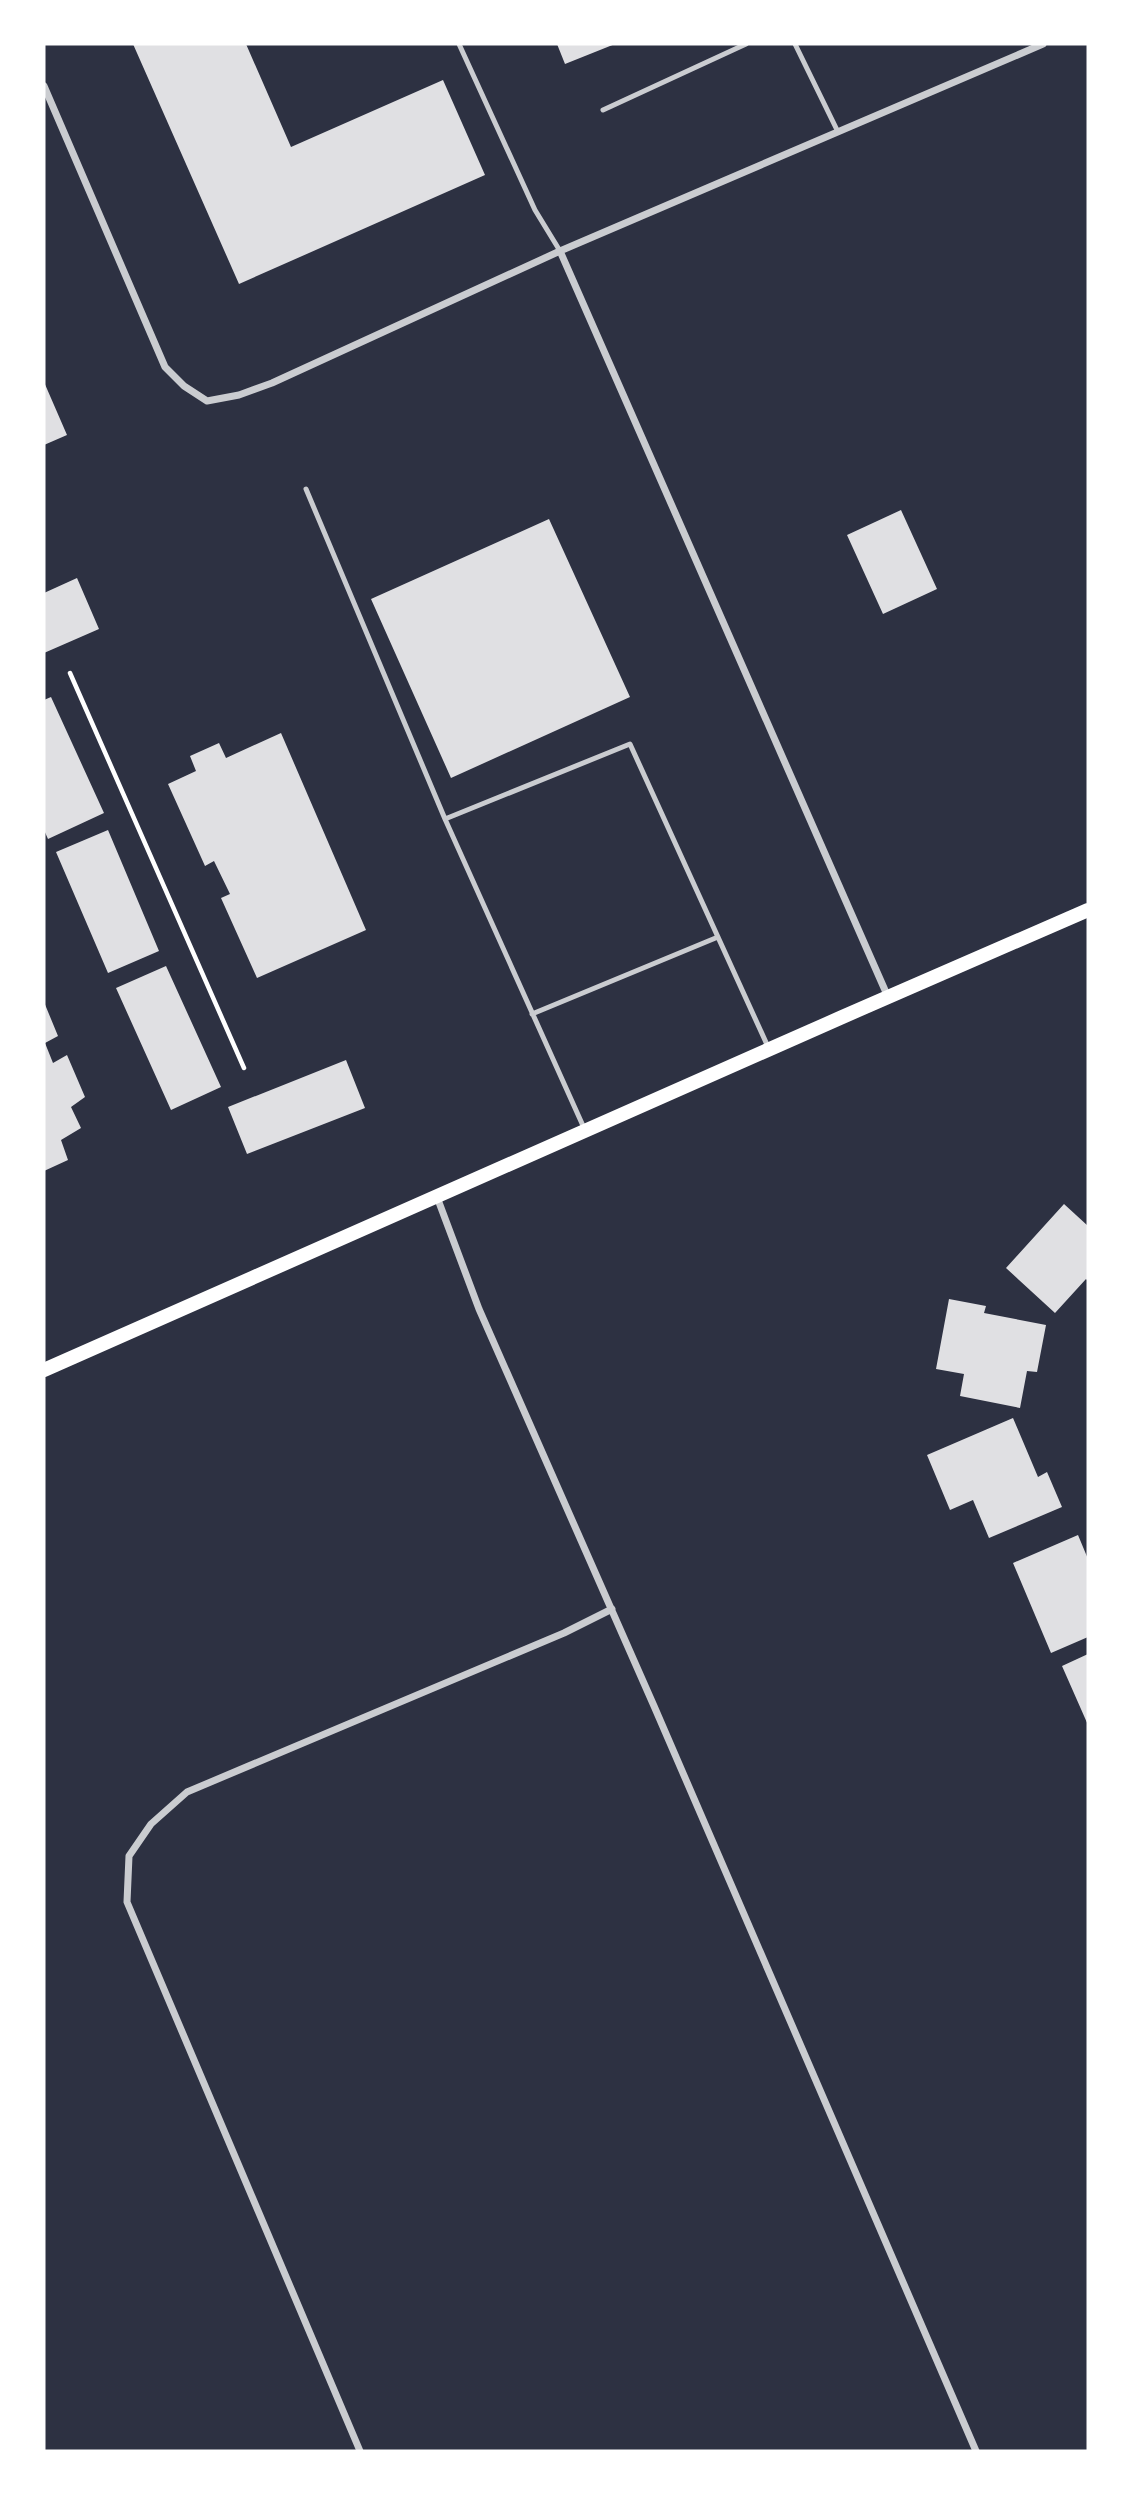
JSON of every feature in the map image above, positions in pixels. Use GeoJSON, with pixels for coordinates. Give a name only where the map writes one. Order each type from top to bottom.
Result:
{"type":"FeatureCollection","features":[{"type":"Feature","properties":{"kind":"main road"},"geometry":{"type":"LineString","coordinates":[[44,1370],[1088,911]]}},
{"type":"Feature","properties":{"kind":"street"},"geometry":{"type":"LineString","coordinates":[[44,86],[165,367],[184,386],[207,401],[239,395],[272,383],[560,251],[1044,44]]}},
{"type":"Feature","properties":{"kind":"street"},"geometry":{"type":"LineString","coordinates":[[560,251],[889,998]]}},
{"type":"Feature","properties":{"kind":"street"},"geometry":{"type":"LineString","coordinates":[[437,1197],[479,1309],[612,1609],[976,2451]]}},
{"type":"Feature","properties":{"kind":"street"},"geometry":{"type":"LineString","coordinates":[[360,2451],[127,1902],[129,1857],[151,1824],[187,1792],[551,1639],[612,1609]]}},
{"type":"Feature","properties":{"kind":"lane"},"geometry":{"type":"LineString","coordinates":[[459,44],[535,210],[560,251]]}},
{"type":"Feature","properties":{"kind":"lane"},"geometry":{"type":"LineString","coordinates":[[603,110],[747,44]]}},
{"type":"Feature","properties":{"kind":"lane"},"geometry":{"type":"LineString","coordinates":[[795,44],[838,132]]}},
{"type":"Feature","properties":{"kind":"lane"},"geometry":{"type":"LineString","coordinates":[[306,489],[445,819],[585,1131]]}},
{"type":"Feature","properties":{"kind":"lane"},"geometry":{"type":"LineString","coordinates":[[445,819],[630,744],[769,1049]]}},
{"type":"Feature","properties":{"kind":"lane"},"geometry":{"type":"LineString","coordinates":[[532,1014],[718,937]]}},
{"type":"Feature","properties":{"kind":"path"},"geometry":{"type":"LineString","coordinates":[[70,673],[244,1068]]}},
{"type":"Feature","properties":{"kind":"building"},"geometry":{"type":"Polygon","coordinates":[[[133,44],[246,44],[291,147],[443,80],[485,175],[239,284],[133,44]]]}},
{"type":"Feature","properties":{"kind":"building"},"geometry":{"type":"Polygon","coordinates":[[[557,44],[615,44],[565,64],[557,44]]]}},
{"type":"Feature","properties":{"kind":"building"},"geometry":{"type":"Polygon","coordinates":[[[44,382],[67,435],[44,445],[44,382]]]}},
{"type":"Feature","properties":{"kind":"building"},"geometry":{"type":"Polygon","coordinates":[[[901,510],[937,589],[883,614],[847,535],[901,510]]]}},
{"type":"Feature","properties":{"kind":"building"},"geometry":{"type":"Polygon","coordinates":[[[549,519],[630,697],[451,778],[371,599],[549,519]]]}},
{"type":"Feature","properties":{"kind":"building"},"geometry":{"type":"Polygon","coordinates":[[[77,578],[99,629],[44,653],[44,593],[77,578]]]}},
{"type":"Feature","properties":{"kind":"building"},"geometry":{"type":"Polygon","coordinates":[[[51,697],[104,813],[48,839],[44,830],[44,700],[51,697]]]}},
{"type":"Feature","properties":{"kind":"building"},"geometry":{"type":"Polygon","coordinates":[[[281,733],[366,930],[257,978],[221,898],[230,894],[214,861],[205,866],[168,784],[196,771],[190,756],[219,743],[226,758],[281,733]]]}},
{"type":"Feature","properties":{"kind":"building"},"geometry":{"type":"Polygon","coordinates":[[[108,830],[159,951],[108,973],[56,852],[108,830]]]}},
{"type":"Feature","properties":{"kind":"building"},"geometry":{"type":"Polygon","coordinates":[[[166,966],[221,1087],[171,1110],[116,988],[166,966]]]}},
{"type":"Feature","properties":{"kind":"building"},"geometry":{"type":"Polygon","coordinates":[[[44,1002],[58,1036],[45,1043],[53,1063],[67,1055],[85,1097],[71,1107],[81,1128],[61,1140],[68,1160],[44,1171],[44,1002]]]}},
{"type":"Feature","properties":{"kind":"building"},"geometry":{"type":"Polygon","coordinates":[[[346,1060],[365,1108],[247,1154],[228,1107],[346,1060]]]}},
{"type":"Feature","properties":{"kind":"building"},"geometry":{"type":"Polygon","coordinates":[[[1064,1204],[1088,1226],[1088,1281],[1086,1279],[1055,1313],[1006,1268],[1064,1204]]]}},
{"type":"Feature","properties":{"kind":"building"},"geometry":{"type":"Polygon","coordinates":[[[949,1299],[986,1306],[984,1313],[1046,1325],[1037,1372],[1027,1371],[1020,1408],[960,1396],[964,1374],[936,1369],[949,1299]]]}},
{"type":"Feature","properties":{"kind":"building"},"geometry":{"type":"Polygon","coordinates":[[[1013,1418],[1038,1477],[1047,1472],[1062,1507],[989,1538],[973,1500],[950,1510],[927,1455],[1013,1418]]]}},
{"type":"Feature","properties":{"kind":"building"},"geometry":{"type":"Polygon","coordinates":[[[1078,1535],[1088,1559],[1088,1637],[1051,1653],[1013,1563],[1078,1535]]]}},
{"type":"Feature","properties":{"kind":"building"},"geometry":{"type":"Polygon","coordinates":[[[1088,1654],[1088,1725],[1062,1666],[1088,1654]]]}}]}
